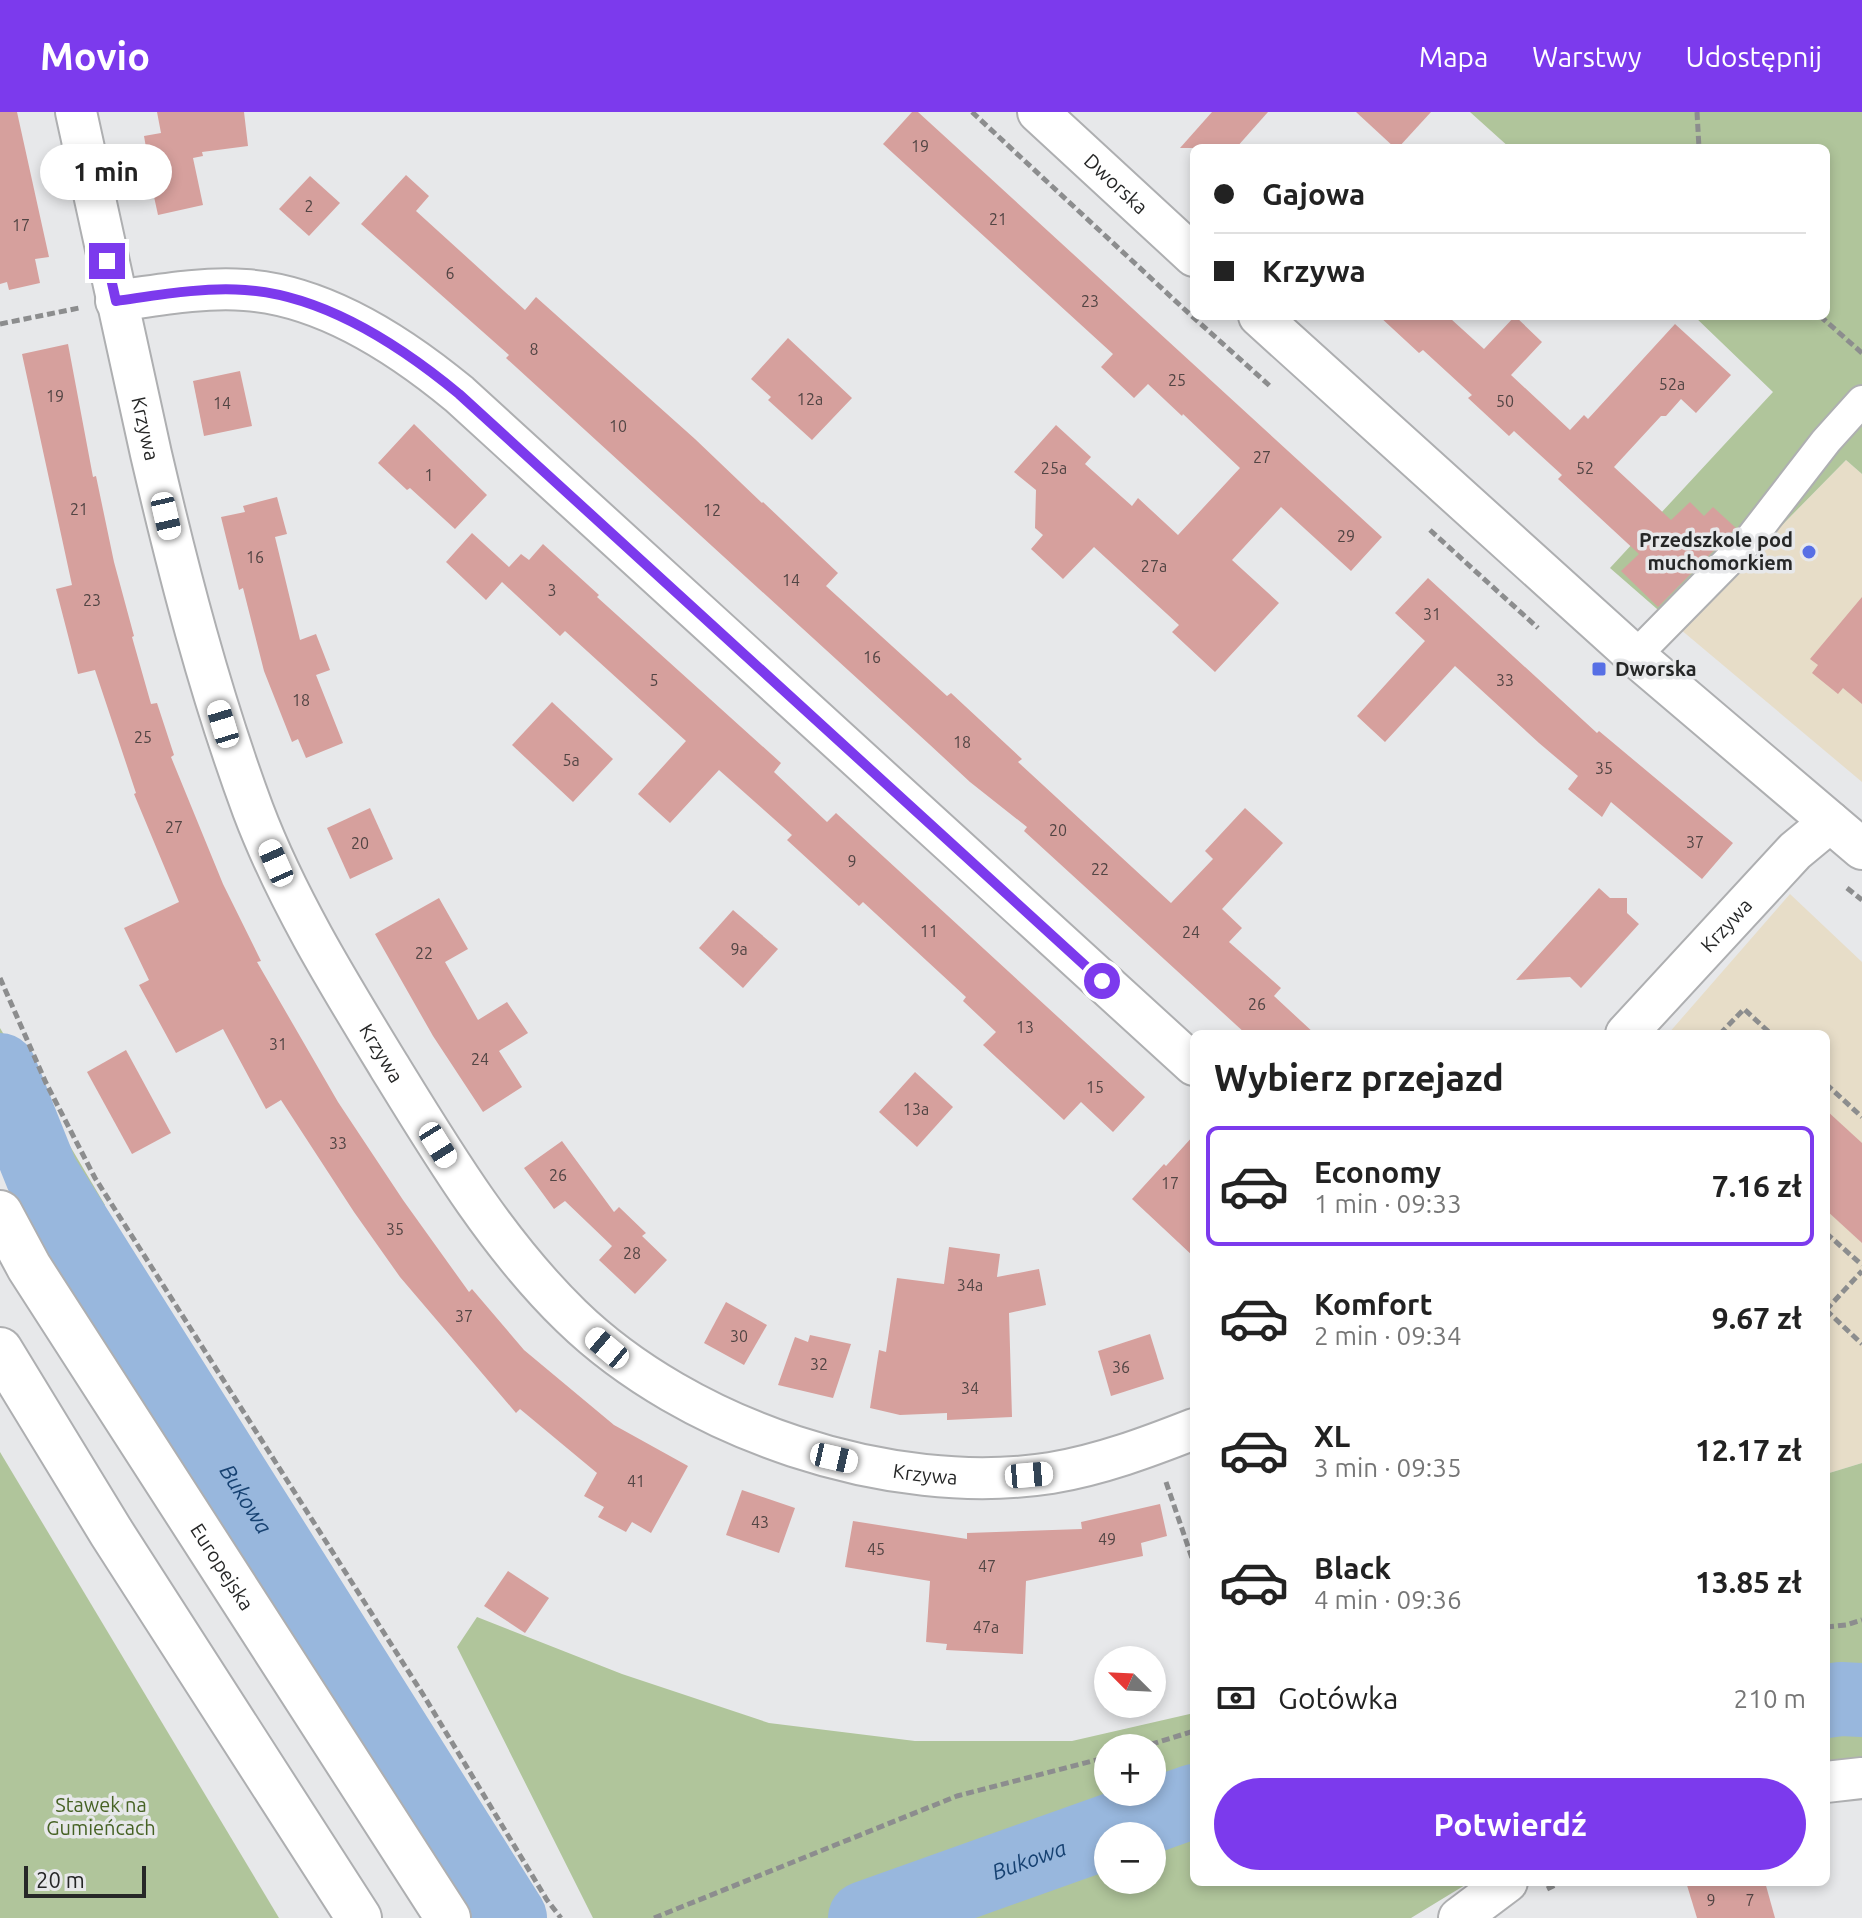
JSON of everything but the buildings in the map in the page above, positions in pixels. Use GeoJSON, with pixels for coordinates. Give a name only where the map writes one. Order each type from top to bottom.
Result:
{"type":"FeatureCollection","features":[{"type":"Feature","properties":{"kind":"main road","name":"Europejska"},"geometry":{"type":"LineString","coordinates":[[0,1213],[29,1267],[448,1918]]}},
{"type":"Feature","properties":{"kind":"main road"},"geometry":{"type":"LineString","coordinates":[[0,1350],[111,1532],[359,1918]]}},
{"type":"Feature","properties":{"kind":"street","name":"Krzywa"},"geometry":{"type":"LineString","coordinates":[[76,112],[179,571],[231,749],[256,817],[293,899],[371,1036],[451,1165],[495,1229],[541,1284],[594,1337],[656,1382],[700,1407],[739,1424],[834,1458],[918,1475],[1006,1477],[1052,1473],[1102,1461],[1190,1431]]}},
{"type":"Feature","properties":{"kind":"street","name":"Dworska"},"geometry":{"type":"LineString","coordinates":[[1038,112],[1190,252]]}},
{"type":"Feature","properties":{"kind":"street"},"geometry":{"type":"LineString","coordinates":[[116,301],[216,289],[273,294],[336,315],[423,365],[459,394],[1190,1061]]}},
{"type":"Feature","properties":{"kind":"street"},"geometry":{"type":"LineString","coordinates":[[1263,320],[1635,656],[1862,849]]}},
{"type":"Feature","properties":{"kind":"street"},"geometry":{"type":"LineString","coordinates":[[1635,656],[1751,538],[1826,441],[1862,401]]}},
{"type":"Feature","properties":{"kind":"street","name":"Krzywa"},"geometry":{"type":"LineString","coordinates":[[1630,1030],[1795,851],[1830,822]]}},
{"type":"Feature","properties":{"kind":"street"},"geometry":{"type":"LineString","coordinates":[[1830,1782],[1862,1778]]}},
{"type":"Feature","properties":{"kind":"street"},"geometry":{"type":"LineString","coordinates":[[1459,1918],[1502,1886]]}},
{"type":"Feature","properties":{"kind":"path"},"geometry":{"type":"LineString","coordinates":[[1697,112],[1699,144]]}},
{"type":"Feature","properties":{"kind":"path"},"geometry":{"type":"LineString","coordinates":[[0,324],[116,301]]}},
{"type":"Feature","properties":{"kind":"path"},"geometry":{"type":"LineString","coordinates":[[1825,320],[1862,353]]}},
{"type":"Feature","properties":{"kind":"path"},"geometry":{"type":"LineString","coordinates":[[0,978],[46,1083],[95,1178],[561,1918]]}},
{"type":"Feature","properties":{"kind":"path"},"geometry":{"type":"LineString","coordinates":[[1724,1030],[1744,1009],[1767,1030]]}},
{"type":"Feature","properties":{"kind":"path"},"geometry":{"type":"LineString","coordinates":[[1830,1088],[1862,1117]]}},
{"type":"Feature","properties":{"kind":"path"},"geometry":{"type":"LineString","coordinates":[[1830,1237],[1862,1268],[1830,1305]]}},
{"type":"Feature","properties":{"kind":"path"},"geometry":{"type":"LineString","coordinates":[[1830,1314],[1862,1344]]}},
{"type":"Feature","properties":{"kind":"path"},"geometry":{"type":"LineString","coordinates":[[1153,1445],[1190,1552]]}},
{"type":"Feature","properties":{"kind":"path"},"geometry":{"type":"LineString","coordinates":[[1830,1627],[1862,1620]]}},
{"type":"Feature","properties":{"kind":"path"},"geometry":{"type":"LineString","coordinates":[[1166,1740],[1190,1732]]}},
{"type":"Feature","properties":{"kind":"path"},"geometry":{"type":"LineString","coordinates":[[654,1918],[957,1796],[1094,1761]]}},
{"type":"Feature","properties":{"kind":"shaded area","name":"Przedszkole pod muchomorkiem"},"geometry":{"type":"Polygon","coordinates":[[[1846,460],[1862,474],[1862,782],[1680,629],[1846,460]]]}},
{"type":"Feature","properties":{"kind":"shaded area"},"geometry":{"type":"Polygon","coordinates":[[[1790,894],[1862,962],[1862,1463],[1830,1473],[1830,1030],[1671,1030],[1790,894]]]}},
{"type":"Feature","properties":{"kind":"green space"},"geometry":{"type":"Polygon","coordinates":[[[1470,112],[1862,112],[1862,474],[1846,460],[1680,629],[1610,568],[1773,392],[1698,320],[1830,320],[1830,144],[1506,144],[1470,112]]]}},
{"type":"Feature","properties":{"kind":"green space"},"geometry":{"type":"Polygon","coordinates":[[[0,1028],[105,1205],[54,1250],[0,1153],[0,1028]]]}},
{"type":"Feature","properties":{"kind":"green space","name":"Stawek na Gumieńcach"},"geometry":{"type":"Polygon","coordinates":[[[0,1452],[279,1918],[0,1918],[0,1452]]]}},
{"type":"Feature","properties":{"kind":"green space"},"geometry":{"type":"Polygon","coordinates":[[[1862,1463],[1862,1764],[1830,1768],[1830,1473],[1862,1463]]]}},
{"type":"Feature","properties":{"kind":"green space"},"geometry":{"type":"Polygon","coordinates":[[[477,1617],[622,1674],[769,1723],[915,1741],[1072,1741],[1094,1736],[1094,1806],[1166,1806],[1166,1734],[1102,1734],[1190,1714],[1190,1886],[1463,1886],[1411,1918],[593,1918],[457,1647],[477,1617]]]}},
{"type":"Feature","properties":{"kind":"waterway","name":"Bukowa"},"geometry":{"type":"LineString","coordinates":[[0,1070],[42,1175],[510,1918]]}},
{"type":"Feature","properties":{"kind":"waterway","name":"Bukowa"},"geometry":{"type":"LineString","coordinates":[[1830,1700],[1862,1700]]}},
{"type":"Feature","properties":{"kind":"waterway","name":"Bukowa"},"geometry":{"type":"LineString","coordinates":[[865,1918],[1190,1802]]}},
{"type":"Feature","properties":{"kind":"place","name":"Przedszkole pod muchomorkiem"},"geometry":{"type":"Point","coordinates":[1809,552]}},
{"type":"Feature","properties":{"kind":"place","name":"Dworska"},"geometry":{"type":"Point","coordinates":[1599,669]}},
{"type":"Feature","properties":{"kind":"route"},"geometry":{"type":"LineString","coordinates":[[107,261],[116,301],[216,289],[273,294],[336,315],[423,365],[459,394],[1102,981]]}}]}
